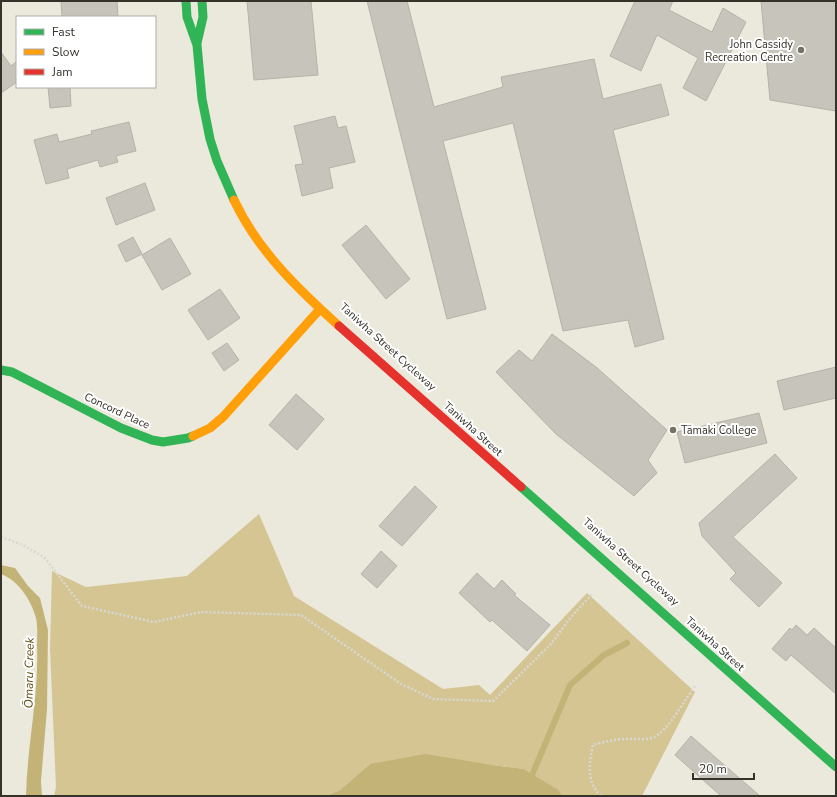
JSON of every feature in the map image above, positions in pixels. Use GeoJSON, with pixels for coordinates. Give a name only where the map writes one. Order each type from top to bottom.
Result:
{"type":"FeatureCollection","features":[{"type":"Feature","properties":{"kind":"main road","name":"Taniwha Street"},"geometry":{"type":"LineString","coordinates":[[186,1],[187,18],[197,43],[201,92],[205,117],[217,162],[227,186],[251,229],[267,253],[287,277],[320,309],[836,767]]}},
{"type":"Feature","properties":{"kind":"main road","name":"Taniwha Street"},"geometry":{"type":"LineString","coordinates":[[197,43],[203,17],[202,1]]}},
{"type":"Feature","properties":{"kind":"main road","name":"Concord Place"},"geometry":{"type":"LineString","coordinates":[[1,370],[12,372],[121,428],[152,440],[163,442],[175,441],[200,434],[223,417],[320,309]]}},
{"type":"Feature","properties":{"kind":"path"},"geometry":{"type":"LineString","coordinates":[[1,537],[21,544],[44,557],[82,606],[154,622],[201,612],[301,615],[401,684],[433,699],[493,701],[551,644],[571,617],[593,593]]}},
{"type":"Feature","properties":{"kind":"path"},"geometry":{"type":"LineString","coordinates":[[601,796],[595,791],[590,776],[590,757],[593,745],[626,738],[645,740],[656,737],[663,731],[695,686]]}},
{"type":"Feature","properties":{"kind":"shaded area"},"geometry":{"type":"Polygon","coordinates":[[[259,514],[294,596],[443,689],[479,685],[490,695],[587,593],[695,692],[642,796],[562,796],[559,790],[524,769],[492,765],[370,764],[340,790],[327,796],[54,796],[56,787],[50,649],[52,571],[86,587],[187,576],[259,514]]]}},
{"type":"Feature","properties":{"kind":"shaded area"},"geometry":{"type":"Polygon","coordinates":[[[1,565],[15,568],[28,586],[40,598],[48,630],[47,709],[41,781],[42,796],[26,796],[28,758],[35,702],[37,621],[31,605],[19,586],[1,574],[1,565]]]}},
{"type":"Feature","properties":{"kind":"shaded area"},"geometry":{"type":"Polygon","coordinates":[[[426,754],[524,769],[559,790],[562,796],[327,796],[340,790],[370,764],[426,754]]]}},
{"type":"Feature","properties":{"kind":"building"},"geometry":{"type":"Polygon","coordinates":[[[61,1],[117,1],[118,16],[62,16],[61,1]]]}},
{"type":"Feature","properties":{"kind":"building"},"geometry":{"type":"Polygon","coordinates":[[[247,1],[311,1],[318,75],[254,80],[247,1]]]}},
{"type":"Feature","properties":{"kind":"building"},"geometry":{"type":"Polygon","coordinates":[[[367,1],[407,1],[434,107],[503,87],[501,77],[594,59],[603,99],[661,84],[669,115],[613,130],[664,339],[635,347],[628,320],[563,331],[513,123],[443,141],[486,309],[447,319],[367,1]]]}},
{"type":"Feature","properties":{"kind":"building"},"geometry":{"type":"Polygon","coordinates":[[[635,1],[673,1],[669,10],[712,32],[723,8],[746,22],[706,101],[683,88],[698,58],[657,35],[641,71],[610,56],[635,1]]]}},
{"type":"Feature","properties":{"kind":"building","name":"John Cassidy Recreation Centre"},"geometry":{"type":"Polygon","coordinates":[[[761,1],[836,1],[836,111],[770,100],[761,1]]]}},
{"type":"Feature","properties":{"kind":"building"},"geometry":{"type":"Polygon","coordinates":[[[1,52],[11,66],[16,62],[16,83],[1,93],[1,52]]]}},
{"type":"Feature","properties":{"kind":"building"},"geometry":{"type":"Polygon","coordinates":[[[48,88],[70,88],[71,106],[50,108],[48,88]]]}},
{"type":"Feature","properties":{"kind":"building"},"geometry":{"type":"Polygon","coordinates":[[[335,116],[338,128],[346,126],[355,162],[329,168],[333,188],[302,196],[295,165],[303,164],[294,126],[335,116]]]}},
{"type":"Feature","properties":{"kind":"building"},"geometry":{"type":"Polygon","coordinates":[[[129,122],[136,151],[116,156],[118,162],[100,167],[98,160],[67,169],[69,178],[46,184],[34,140],[57,134],[59,142],[92,134],[91,131],[129,122]]]}},
{"type":"Feature","properties":{"kind":"building"},"geometry":{"type":"Polygon","coordinates":[[[145,183],[155,210],[116,225],[106,198],[145,183]]]}},
{"type":"Feature","properties":{"kind":"building"},"geometry":{"type":"Polygon","coordinates":[[[366,225],[410,279],[386,299],[342,245],[366,225]]]}},
{"type":"Feature","properties":{"kind":"building"},"geometry":{"type":"Polygon","coordinates":[[[133,237],[142,254],[126,262],[118,245],[133,237]]]}},
{"type":"Feature","properties":{"kind":"building"},"geometry":{"type":"Polygon","coordinates":[[[170,238],[191,274],[162,290],[142,255],[170,238]]]}},
{"type":"Feature","properties":{"kind":"building"},"geometry":{"type":"Polygon","coordinates":[[[220,289],[240,318],[208,340],[188,310],[220,289]]]}},
{"type":"Feature","properties":{"kind":"building"},"geometry":{"type":"Polygon","coordinates":[[[552,334],[596,367],[667,430],[648,460],[657,473],[634,496],[556,434],[496,372],[519,350],[532,361],[552,334]]]}},
{"type":"Feature","properties":{"kind":"building"},"geometry":{"type":"Polygon","coordinates":[[[227,343],[239,360],[224,371],[212,353],[227,343]]]}},
{"type":"Feature","properties":{"kind":"building"},"geometry":{"type":"Polygon","coordinates":[[[836,367],[836,398],[784,410],[777,381],[836,367]]]}},
{"type":"Feature","properties":{"kind":"building"},"geometry":{"type":"Polygon","coordinates":[[[296,394],[324,419],[297,450],[269,425],[296,394]]]}},
{"type":"Feature","properties":{"kind":"building"},"geometry":{"type":"Polygon","coordinates":[[[759,413],[767,443],[685,463],[677,432],[759,413]]]}},
{"type":"Feature","properties":{"kind":"building"},"geometry":{"type":"Polygon","coordinates":[[[775,454],[797,478],[733,537],[782,583],[759,607],[730,579],[736,573],[702,536],[699,523],[775,454]]]}},
{"type":"Feature","properties":{"kind":"building"},"geometry":{"type":"Polygon","coordinates":[[[415,486],[437,507],[402,546],[379,526],[415,486]]]}},
{"type":"Feature","properties":{"kind":"building"},"geometry":{"type":"Polygon","coordinates":[[[381,551],[397,566],[377,588],[361,574],[381,551]]]}},
{"type":"Feature","properties":{"kind":"building"},"geometry":{"type":"Polygon","coordinates":[[[477,573],[494,589],[502,580],[516,594],[514,595],[550,625],[527,651],[492,620],[490,622],[459,593],[477,573]]]}},
{"type":"Feature","properties":{"kind":"building"},"geometry":{"type":"Polygon","coordinates":[[[796,625],[807,635],[814,628],[836,648],[836,694],[791,655],[786,661],[772,649],[790,628],[792,630],[796,625]]]}},
{"type":"Feature","properties":{"kind":"building"},"geometry":{"type":"Polygon","coordinates":[[[691,736],[760,796],[721,796],[675,755],[691,736]]]}},
{"type":"Feature","properties":{"kind":"waterway"},"geometry":{"type":"LineString","coordinates":[[530,780],[570,685],[604,655],[627,643]]}},
{"type":"Feature","properties":{"kind":"traffic: fast"},"geometry":{"type":"LineString","coordinates":[[186,1],[187,17],[197,45],[202,99],[210,139],[217,161],[234,200]]}},
{"type":"Feature","properties":{"kind":"traffic: fast"},"geometry":{"type":"LineString","coordinates":[[197,43],[203,17],[202,1]]}},
{"type":"Feature","properties":{"kind":"traffic: fast"},"geometry":{"type":"LineString","coordinates":[[1,370],[12,372],[121,428],[152,440],[163,442],[193,436]]}},
{"type":"Feature","properties":{"kind":"traffic: fast"},"geometry":{"type":"LineString","coordinates":[[521,487],[836,767]]}},
{"type":"Feature","properties":{"kind":"traffic: slow"},"geometry":{"type":"LineString","coordinates":[[234,200],[244,219],[267,253],[294,283],[339,326]]}},
{"type":"Feature","properties":{"kind":"traffic: slow"},"geometry":{"type":"LineString","coordinates":[[193,436],[210,428],[223,417],[320,309]]}},
{"type":"Feature","properties":{"kind":"traffic: jam"},"geometry":{"type":"LineString","coordinates":[[339,326],[521,487]]}},
{"type":"Feature","properties":{"kind":"place","name":"John Cassidy Recreation Centre"},"geometry":{"type":"Point","coordinates":[801,50]}},
{"type":"Feature","properties":{"kind":"place","name":"Tāmaki College"},"geometry":{"type":"Point","coordinates":[673,430]}},
{"type":"Feature","properties":{"kind":"water label","name":"Ōmaru Creek"},"geometry":{"type":"Point","coordinates":[29,673]}}]}
